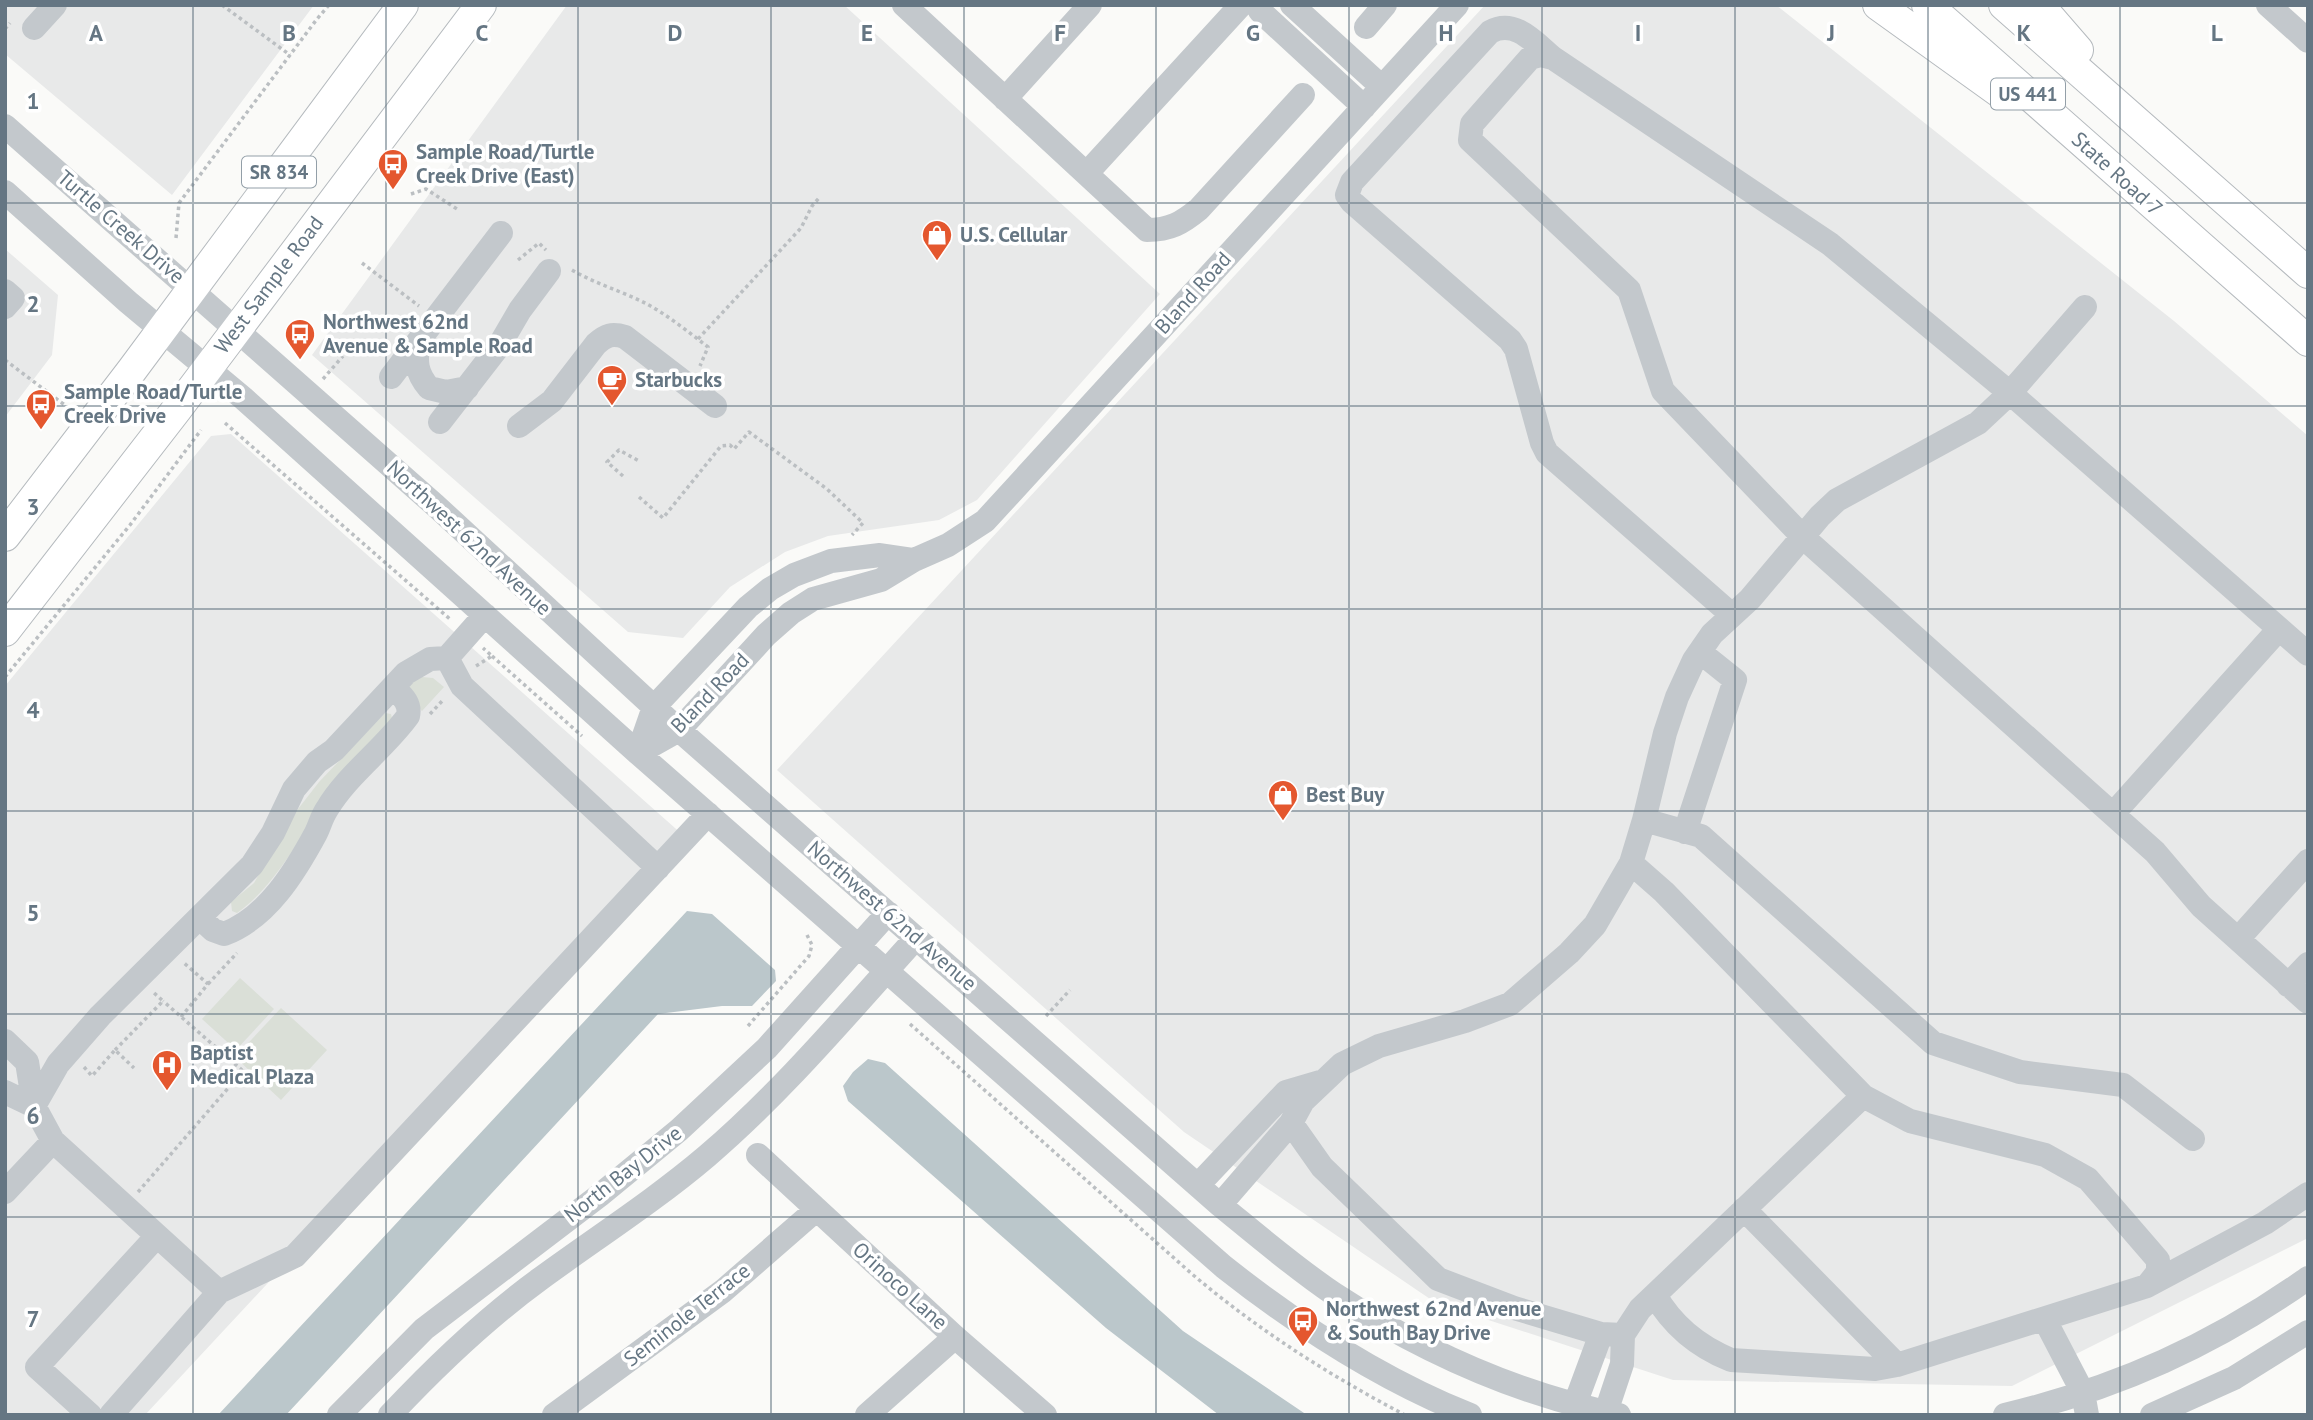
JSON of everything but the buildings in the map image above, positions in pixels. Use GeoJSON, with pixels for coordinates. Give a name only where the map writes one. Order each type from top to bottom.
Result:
{"type":"FeatureCollection","features":[{"type":"Feature","properties":{"kind":"main road","name":"SR 834"},"geometry":{"type":"LineString","coordinates":[[5,536],[403,5]]}},
{"type":"Feature","properties":{"kind":"main road","name":"West Sample Road"},"geometry":{"type":"LineString","coordinates":[[5,631],[481,5]]}},
{"type":"Feature","properties":{"kind":"main road"},"geometry":{"type":"LineString","coordinates":[[1878,5],[2128,183]]}},
{"type":"Feature","properties":{"kind":"main road","name":"State Road 7"},"geometry":{"type":"LineString","coordinates":[[1927,5],[2308,341]]}},
{"type":"Feature","properties":{"kind":"main road","name":"US 441"},"geometry":{"type":"LineString","coordinates":[[2004,5],[2308,272]]}},
{"type":"Feature","properties":{"kind":"main road"},"geometry":{"type":"LineString","coordinates":[[2039,5],[2151,135]]}},
{"type":"Feature","properties":{"kind":"street"},"geometry":{"type":"LineString","coordinates":[[22,25],[55,5]]}},
{"type":"Feature","properties":{"kind":"street"},"geometry":{"type":"LineString","coordinates":[[904,5],[1147,230],[1163,230],[1180,224],[1199,209],[1303,95]]}},
{"type":"Feature","properties":{"kind":"street"},"geometry":{"type":"LineString","coordinates":[[1005,99],[1090,5]]}},
{"type":"Feature","properties":{"kind":"street"},"geometry":{"type":"LineString","coordinates":[[1087,173],[1241,5]]}},
{"type":"Feature","properties":{"kind":"street"},"geometry":{"type":"LineString","coordinates":[[1258,5],[1260,11],[1364,107]]}},
{"type":"Feature","properties":{"kind":"street"},"geometry":{"type":"LineString","coordinates":[[1292,5],[1382,87]]}},
{"type":"Feature","properties":{"kind":"street"},"geometry":{"type":"LineString","coordinates":[[1366,27],[1385,5]]}},
{"type":"Feature","properties":{"kind":"street","name":"Bland Road"},"geometry":{"type":"LineString","coordinates":[[638,752],[679,730],[766,635],[791,613],[813,599],[881,580],[914,560],[948,545],[985,521],[1457,5]]}},
{"type":"Feature","properties":{"kind":"street"},"geometry":{"type":"LineString","coordinates":[[2268,5],[2308,41]]}},
{"type":"Feature","properties":{"kind":"street"},"geometry":{"type":"LineString","coordinates":[[1732,615],[1547,453],[1516,349],[1510,340],[1347,195],[1352,182],[1490,32],[1499,27],[1507,26],[1521,32],[1553,58],[1824,239],[2010,393],[2308,654]]}},
{"type":"Feature","properties":{"kind":"street"},"geometry":{"type":"LineString","coordinates":[[1553,58],[1541,55],[1530,58],[1472,124],[1470,140],[1629,290],[1663,391],[1804,538],[2155,852],[2187,892],[2308,1002]]}},
{"type":"Feature","properties":{"kind":"street","name":"Turtle Creek Drive"},"geometry":{"type":"LineString","coordinates":[[5,125],[237,329]]}},
{"type":"Feature","properties":{"kind":"street"},"geometry":{"type":"LineString","coordinates":[[5,192],[162,330]]}},
{"type":"Feature","properties":{"kind":"street"},"geometry":{"type":"LineString","coordinates":[[391,377],[417,350],[501,233]]}},
{"type":"Feature","properties":{"kind":"street"},"geometry":{"type":"LineString","coordinates":[[440,422],[463,388],[499,346],[520,310],[555,263]]}},
{"type":"Feature","properties":{"kind":"street"},"geometry":{"type":"LineString","coordinates":[[5,291],[13,298],[5,307]]}},
{"type":"Feature","properties":{"kind":"street"},"geometry":{"type":"LineString","coordinates":[[1220,1205],[1291,1123],[1303,1101],[1342,1064],[1379,1046],[1465,1021],[1510,1004],[1535,984],[1595,925],[1631,863],[1672,710],[1688,672],[1712,634],[1750,599],[1820,516],[1837,500],[1978,423],[2010,393],[2085,307]]}},
{"type":"Feature","properties":{"kind":"street","name":"Northwest 62nd Avenue"},"geometry":{"type":"LineString","coordinates":[[237,329],[436,506],[679,730],[1220,1205],[1291,1264],[1375,1319],[1476,1370],[1573,1409],[1610,1414]]}},
{"type":"Feature","properties":{"kind":"street","name":"Northwest 62nd Avenue"},"geometry":{"type":"LineString","coordinates":[[162,330],[1224,1267],[1268,1302],[1349,1355],[1432,1399],[1470,1415]]}},
{"type":"Feature","properties":{"kind":"street"},"geometry":{"type":"LineString","coordinates":[[519,426],[552,401],[596,344],[605,336],[615,334],[625,337],[715,406]]}},
{"type":"Feature","properties":{"kind":"street"},"geometry":{"type":"LineString","coordinates":[[417,350],[418,372],[429,388],[446,392],[463,388]]}},
{"type":"Feature","properties":{"kind":"street"},"geometry":{"type":"LineString","coordinates":[[5,508],[36,498]]}},
{"type":"Feature","properties":{"kind":"street","name":"Bland Road"},"geometry":{"type":"LineString","coordinates":[[638,752],[654,707],[748,607],[770,589],[786,579],[831,561],[880,555],[914,560]]}},
{"type":"Feature","properties":{"kind":"street"},"geometry":{"type":"LineString","coordinates":[[34,1106],[58,1064],[100,1016],[252,865],[273,833],[294,789],[317,762],[334,750],[406,673],[430,659],[447,658],[485,615]]}},
{"type":"Feature","properties":{"kind":"street"},"geometry":{"type":"LineString","coordinates":[[2113,814],[2279,629]]}},
{"type":"Feature","properties":{"kind":"street"},"geometry":{"type":"LineString","coordinates":[[1685,832],[1735,680],[1700,652]]}},
{"type":"Feature","properties":{"kind":"street"},"geometry":{"type":"LineString","coordinates":[[447,658],[460,681],[658,868]]}},
{"type":"Feature","properties":{"kind":"street"},"geometry":{"type":"LineString","coordinates":[[200,918],[213,930],[224,934],[239,929],[265,906],[288,880],[327,809],[408,716],[410,709],[406,700],[393,687]]}},
{"type":"Feature","properties":{"kind":"street"},"geometry":{"type":"LineString","coordinates":[[111,1415],[219,1292],[295,1256],[708,814]]}},
{"type":"Feature","properties":{"kind":"street"},"geometry":{"type":"LineString","coordinates":[[1644,821],[1701,836],[1933,1043],[2020,1072],[2123,1085],[2193,1139]]}},
{"type":"Feature","properties":{"kind":"street"},"geometry":{"type":"LineString","coordinates":[[2238,939],[2308,861]]}},
{"type":"Feature","properties":{"kind":"street"},"geometry":{"type":"LineString","coordinates":[[1631,863],[1664,892],[1863,1096],[1910,1121],[2045,1155],[2088,1179],[2158,1259],[2158,1272],[2147,1286]]}},
{"type":"Feature","properties":{"kind":"street","name":"North Bay Drive"},"geometry":{"type":"LineString","coordinates":[[339,1415],[424,1329],[679,1130],[767,1048],[888,913]]}},
{"type":"Feature","properties":{"kind":"street","name":"North Bay Drive"},"geometry":{"type":"LineString","coordinates":[[397,1413],[452,1351],[516,1298],[625,1220],[707,1156],[796,1071],[916,938]]}},
{"type":"Feature","properties":{"kind":"street"},"geometry":{"type":"LineString","coordinates":[[2288,985],[2308,964]]}},
{"type":"Feature","properties":{"kind":"street"},"geometry":{"type":"LineString","coordinates":[[5,1041],[27,1062],[34,1106],[53,1141],[219,1292]]}},
{"type":"Feature","properties":{"kind":"street"},"geometry":{"type":"LineString","coordinates":[[1198,1185],[1286,1093],[1324,1081]]}},
{"type":"Feature","properties":{"kind":"street"},"geometry":{"type":"LineString","coordinates":[[5,1092],[34,1106]]}},
{"type":"Feature","properties":{"kind":"street"},"geometry":{"type":"LineString","coordinates":[[1573,1409],[1612,1335],[1863,1096]]}},
{"type":"Feature","properties":{"kind":"street"},"geometry":{"type":"LineString","coordinates":[[1291,1123],[1322,1167],[1438,1279],[1514,1308],[1612,1335]]}},
{"type":"Feature","properties":{"kind":"street"},"geometry":{"type":"LineString","coordinates":[[10,1178],[53,1141]]}},
{"type":"Feature","properties":{"kind":"street"},"geometry":{"type":"LineString","coordinates":[[651,1153],[676,1180]]}},
{"type":"Feature","properties":{"kind":"street","name":"Orinoco Lane"},"geometry":{"type":"LineString","coordinates":[[758,1155],[955,1337],[1045,1415]]}},
{"type":"Feature","properties":{"kind":"street"},"geometry":{"type":"LineString","coordinates":[[1655,1295],[1663,1309],[1694,1340],[1711,1352],[1731,1360],[1875,1369],[1897,1365],[2045,1320],[2147,1286],[2265,1223],[2308,1195]]}},
{"type":"Feature","properties":{"kind":"street"},"geometry":{"type":"LineString","coordinates":[[1744,1209],[1897,1365]]}},
{"type":"Feature","properties":{"kind":"street","name":"Seminole Terrace"},"geometry":{"type":"LineString","coordinates":[[554,1415],[723,1291],[816,1210]]}},
{"type":"Feature","properties":{"kind":"street"},"geometry":{"type":"LineString","coordinates":[[90,1415],[37,1367],[157,1236]]}},
{"type":"Feature","properties":{"kind":"street"},"geometry":{"type":"LineString","coordinates":[[2005,1415],[2085,1404],[2141,1371],[2236,1326],[2308,1278]]}},
{"type":"Feature","properties":{"kind":"street"},"geometry":{"type":"LineString","coordinates":[[2045,1320],[2085,1404]]}},
{"type":"Feature","properties":{"kind":"street"},"geometry":{"type":"LineString","coordinates":[[2152,1415],[2234,1378],[2308,1332]]}},
{"type":"Feature","properties":{"kind":"street"},"geometry":{"type":"LineString","coordinates":[[1610,1414],[1622,1364],[1612,1335]]}},
{"type":"Feature","properties":{"kind":"street"},"geometry":{"type":"LineString","coordinates":[[867,1415],[955,1337]]}},
{"type":"Feature","properties":{"kind":"street"},"geometry":{"type":"LineString","coordinates":[[368,1384],[397,1413]]}},
{"type":"Feature","properties":{"kind":"path"},"geometry":{"type":"LineString","coordinates":[[222,5],[290,55]]}},
{"type":"Feature","properties":{"kind":"path"},"geometry":{"type":"LineString","coordinates":[[176,238],[179,203],[329,5]]}},
{"type":"Feature","properties":{"kind":"path"},"geometry":{"type":"LineString","coordinates":[[5,29],[22,25]]}},
{"type":"Feature","properties":{"kind":"path"},"geometry":{"type":"LineString","coordinates":[[411,194],[426,189],[457,209]]}},
{"type":"Feature","properties":{"kind":"path"},"geometry":{"type":"LineString","coordinates":[[698,340],[801,228],[819,198]]}},
{"type":"Feature","properties":{"kind":"path"},"geometry":{"type":"LineString","coordinates":[[518,260],[539,243],[555,263],[642,301],[708,347],[690,387]]}},
{"type":"Feature","properties":{"kind":"path"},"geometry":{"type":"LineString","coordinates":[[362,263],[419,306]]}},
{"type":"Feature","properties":{"kind":"path"},"geometry":{"type":"LineString","coordinates":[[321,380],[344,356]]}},
{"type":"Feature","properties":{"kind":"path"},"geometry":{"type":"LineString","coordinates":[[5,360],[72,411]]}},
{"type":"Feature","properties":{"kind":"path"},"geometry":{"type":"LineString","coordinates":[[225,423],[492,656],[480,662],[460,681],[424,722]]}},
{"type":"Feature","properties":{"kind":"path"},"geometry":{"type":"LineString","coordinates":[[5,677],[130,525],[201,430]]}},
{"type":"Feature","properties":{"kind":"path"},"geometry":{"type":"LineString","coordinates":[[639,497],[663,518],[721,446],[730,445],[734,449],[749,432],[827,489],[863,523],[849,538]]}},
{"type":"Feature","properties":{"kind":"path"},"geometry":{"type":"LineString","coordinates":[[624,476],[607,462],[618,450],[639,461]]}},
{"type":"Feature","properties":{"kind":"path"},"geometry":{"type":"LineString","coordinates":[[181,1017],[244,946]]}},
{"type":"Feature","properties":{"kind":"path"},"geometry":{"type":"LineString","coordinates":[[169,949],[208,985]]}},
{"type":"Feature","properties":{"kind":"path"},"geometry":{"type":"LineString","coordinates":[[135,1195],[243,1071],[139,978]]}},
{"type":"Feature","properties":{"kind":"path"},"geometry":{"type":"LineString","coordinates":[[1046,1016],[1070,990]]}},
{"type":"Feature","properties":{"kind":"path"},"geometry":{"type":"LineString","coordinates":[[115,1050],[163,1001]]}},
{"type":"Feature","properties":{"kind":"shaded area"},"geometry":{"type":"Polygon","coordinates":[[[5,5],[314,5],[172,195],[5,54],[5,5]]]}},
{"type":"Feature","properties":{"kind":"shaded area"},"geometry":{"type":"Polygon","coordinates":[[[567,5],[844,5],[1160,294],[977,500],[939,520],[828,536],[785,552],[730,587],[683,638],[628,632],[312,355],[567,5]]]}},
{"type":"Feature","properties":{"kind":"shaded area"},"geometry":{"type":"Polygon","coordinates":[[[1485,5],[1776,5],[2174,321],[2308,436],[2308,1238],[2012,1386],[1673,1380],[1436,1303],[1184,1132],[777,770],[1485,5]]]}},
{"type":"Feature","properties":{"kind":"shaded area"},"geometry":{"type":"Polygon","coordinates":[[[5,249],[58,295],[52,355],[5,417],[5,249]]]}},
{"type":"Feature","properties":{"kind":"shaded area"},"geometry":{"type":"Polygon","coordinates":[[[231,434],[684,836],[145,1415],[5,1415],[5,686],[211,436],[231,434]]]}},
{"type":"Feature","properties":{"kind":"shaded area"},"geometry":{"type":"Polygon","coordinates":[[[422,677],[433,678],[444,687],[422,711],[412,701],[408,689],[411,683],[422,677]]]}},
{"type":"Feature","properties":{"kind":"shaded area"},"geometry":{"type":"Polygon","coordinates":[[[385,713],[391,714],[392,718],[274,877],[247,905],[237,913],[232,911],[231,902],[254,883],[291,818],[319,782],[385,713]]]}},
{"type":"Feature","properties":{"kind":"shaded area"},"geometry":{"type":"Polygon","coordinates":[[[687,911],[712,914],[775,970],[776,981],[752,1006],[722,1006],[658,1014],[286,1415],[218,1415],[687,911]]]}},
{"type":"Feature","properties":{"kind":"shaded area"},"geometry":{"type":"Polygon","coordinates":[[[240,978],[274,1009],[236,1050],[202,1019],[240,978]]]}},
{"type":"Feature","properties":{"kind":"shaded area"},"geometry":{"type":"Polygon","coordinates":[[[281,1008],[327,1050],[281,1100],[235,1057],[281,1008]]]}},
{"type":"Feature","properties":{"kind":"shaded area"},"geometry":{"type":"Polygon","coordinates":[[[868,1059],[885,1063],[1183,1331],[1307,1415],[1219,1415],[1106,1328],[848,1101],[843,1086],[853,1072],[868,1059]]]}},
{"type":"Feature","properties":{"kind":"place","name":"Sample Road/Turtle Creek Drive (East)"},"geometry":{"type":"Point","coordinates":[393,191]}},
{"type":"Feature","properties":{"kind":"place","name":"U.S. Cellular"},"geometry":{"type":"Point","coordinates":[937,262]}},
{"type":"Feature","properties":{"kind":"place","name":"Northwest 62nd Avenue & Sample Road"},"geometry":{"type":"Point","coordinates":[300,361]}},
{"type":"Feature","properties":{"kind":"place","name":"Starbucks"},"geometry":{"type":"Point","coordinates":[612,407]}},
{"type":"Feature","properties":{"kind":"place","name":"Sample Road/Turtle Creek Drive"},"geometry":{"type":"Point","coordinates":[41,431]}},
{"type":"Feature","properties":{"kind":"place","name":"Best Buy"},"geometry":{"type":"Point","coordinates":[1283,822]}},
{"type":"Feature","properties":{"kind":"place","name":"Baptist Medical Plaza"},"geometry":{"type":"Point","coordinates":[167,1092]}},
{"type":"Feature","properties":{"kind":"place","name":"Northwest 62nd Avenue & South Bay Drive"},"geometry":{"type":"Point","coordinates":[1303,1348]}}]}
